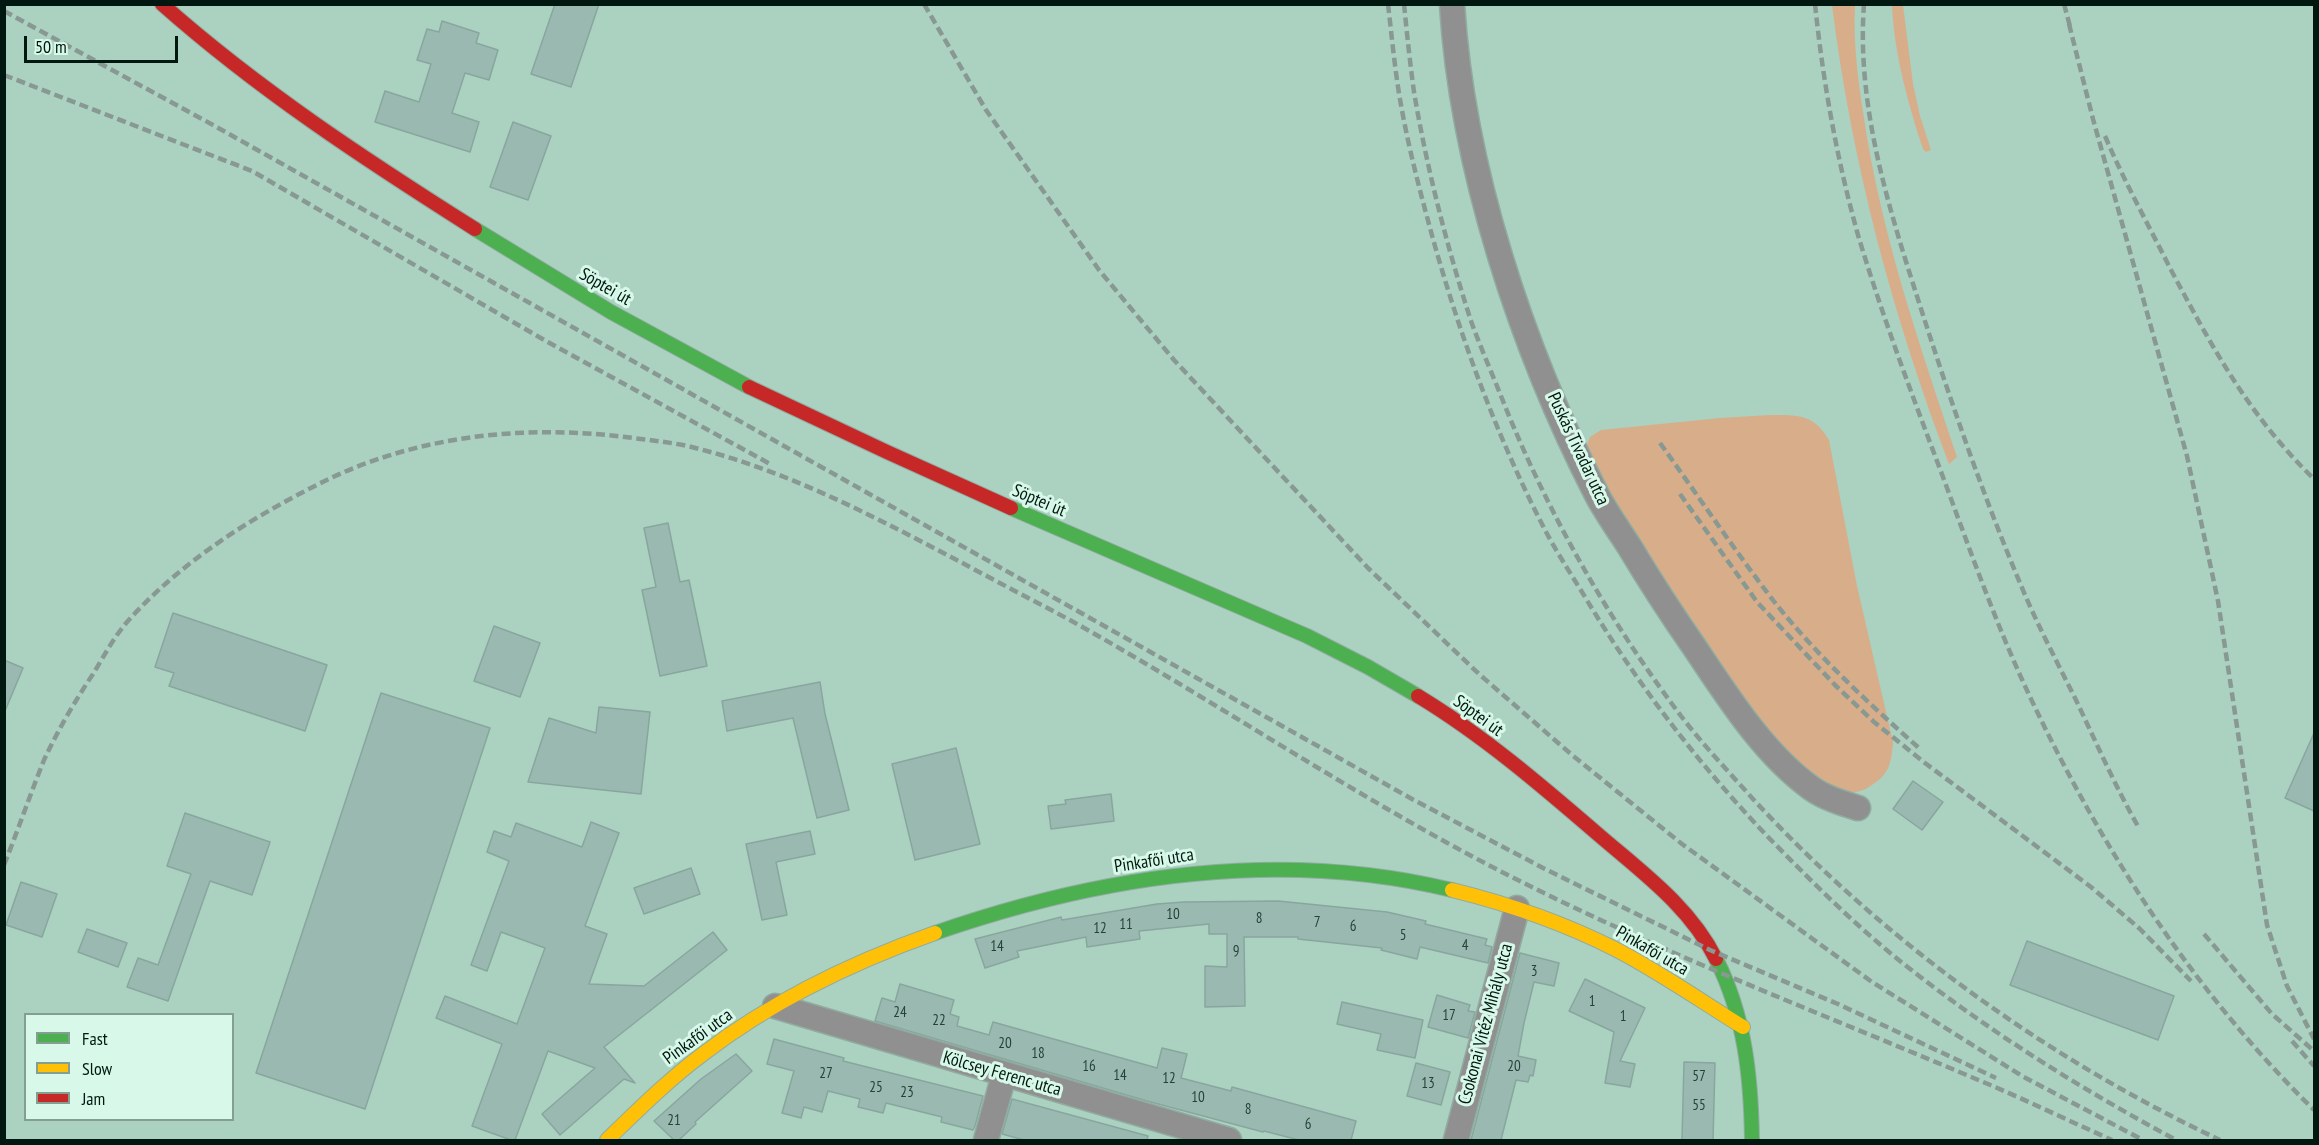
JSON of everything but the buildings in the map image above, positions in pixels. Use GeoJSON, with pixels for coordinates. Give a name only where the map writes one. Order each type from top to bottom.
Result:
{"type":"FeatureCollection","features":[{"type":"Feature","properties":{"kind":"street","name":"Söptei út"},"geometry":{"type":"LineString","coordinates":[[162,4],[206,44],[300,113],[470,225],[636,326],[727,376],[925,471],[1311,637],[1392,680],[1440,709],[1488,744],[1573,813],[1672,899],[1697,928],[1724,975],[1743,1027],[1751,1074],[1752,1140]]}},
{"type":"Feature","properties":{"kind":"street","name":"Puskás Tivadar utca"},"geometry":{"type":"LineString","coordinates":[[1452,4],[1464,104],[1485,206],[1536,358],[1597,496],[1673,616],[1753,728],[1782,763],[1812,789],[1830,799],[1858,808]]}},
{"type":"Feature","properties":{"kind":"street","name":"Pinkafői utca"},"geometry":{"type":"LineString","coordinates":[[607,1140],[673,1076],[720,1041],[775,1006],[878,953],[1010,910],[1078,892],[1195,872],[1240,869],[1359,874],[1418,883],[1476,896],[1517,908],[1570,928],[1637,961],[1743,1027]]}},
{"type":"Feature","properties":{"kind":"street","name":"Csokonai Vitéz Mihály utca"},"geometry":{"type":"LineString","coordinates":[[1456,1140],[1517,908]]}},
{"type":"Feature","properties":{"kind":"street","name":"Kölcsey Ferenc utca"},"geometry":{"type":"LineString","coordinates":[[775,1006],[1229,1140]]}},
{"type":"Feature","properties":{"kind":"street"},"geometry":{"type":"LineString","coordinates":[[986,1140],[1004,1075]]}},
{"type":"Feature","properties":{"kind":"shaded area"},"geometry":{"type":"Polygon","coordinates":[[[1832,5],[1855,5],[1858,76],[1871,161],[1903,289],[1957,457],[1949,464],[1909,351],[1877,238],[1851,123],[1832,5]]]}},
{"type":"Feature","properties":{"kind":"shaded area"},"geometry":{"type":"Polygon","coordinates":[[[1892,5],[1903,5],[1913,84],[1931,150],[1926,152],[1917,132],[1907,96],[1893,23],[1892,5]]]}},
{"type":"Feature","properties":{"kind":"shaded area"},"geometry":{"type":"Polygon","coordinates":[[[1770,415],[1804,418],[1817,425],[1829,440],[1857,586],[1893,742],[1888,768],[1881,778],[1869,787],[1846,791],[1820,780],[1792,756],[1764,725],[1713,656],[1636,542],[1616,509],[1587,450],[1590,437],[1601,430],[1770,415]]]}},
{"type":"Feature","properties":{"kind":"railway"},"geometry":{"type":"LineString","coordinates":[[924,4],[986,110],[1099,270],[1174,360],[1368,568],[1479,674],[1572,755],[1682,844],[1872,982],[2022,1076],[2143,1140]]}},
{"type":"Feature","properties":{"kind":"railway"},"geometry":{"type":"LineString","coordinates":[[1388,4],[1399,93],[1411,156],[1433,239],[1468,350],[1511,459],[1545,530],[1624,658],[1669,721],[1743,811],[1822,891],[1876,941],[1945,996],[2009,1040],[2108,1102],[2176,1140]]}},
{"type":"Feature","properties":{"kind":"railway"},"geometry":{"type":"LineString","coordinates":[[1404,4],[1414,92],[1431,179],[1474,330],[1519,438],[1558,522],[1603,602],[1654,679],[1698,737],[1753,799],[1857,901],[1912,948],[2030,1034],[2155,1108],[2220,1140]]}},
{"type":"Feature","properties":{"kind":"railway"},"geometry":{"type":"LineString","coordinates":[[1815,4],[1832,121],[1858,235],[1908,382],[1983,586],[2018,671],[2089,811],[2154,917],[2229,1017],[2270,1065],[2314,1110]]}},
{"type":"Feature","properties":{"kind":"railway"},"geometry":{"type":"LineString","coordinates":[[1864,4],[1865,83],[1879,162],[1899,239],[1945,382],[2006,550],[2026,598],[2139,828]]}},
{"type":"Feature","properties":{"kind":"railway"},"geometry":{"type":"LineString","coordinates":[[2064,4],[2071,30]]}},
{"type":"Feature","properties":{"kind":"railway"},"geometry":{"type":"LineString","coordinates":[[4,11],[213,125],[1412,799],[1545,869],[1710,950],[1838,1004],[1996,1078]]}},
{"type":"Feature","properties":{"kind":"railway"},"geometry":{"type":"LineString","coordinates":[[2069,24],[2093,119],[2187,456],[2218,601],[2267,925],[2287,986],[2314,1039]]}},
{"type":"Feature","properties":{"kind":"railway"},"geometry":{"type":"LineString","coordinates":[[4,75],[252,171],[546,341],[772,465]]}},
{"type":"Feature","properties":{"kind":"railway"},"geometry":{"type":"LineString","coordinates":[[2105,136],[2170,268],[2217,353],[2270,431],[2314,479]]}},
{"type":"Feature","properties":{"kind":"railway"},"geometry":{"type":"LineString","coordinates":[[4,865],[49,749],[73,705],[118,634],[146,602],[167,583],[234,532],[282,503],[345,472],[384,457],[425,446],[466,438],[549,432],[652,440],[721,455],[829,496],[934,548],[1084,628],[1372,800],[1526,884],[1653,944],[1993,1086],[2112,1140]]}},
{"type":"Feature","properties":{"kind":"railway"},"geometry":{"type":"LineString","coordinates":[[1660,443],[1786,616],[1840,675],[1919,748]]}},
{"type":"Feature","properties":{"kind":"railway"},"geometry":{"type":"LineString","coordinates":[[1680,494],[1757,602],[1835,685],[1874,722],[1925,763],[2091,887],[2140,929],[2191,981]]}},
{"type":"Feature","properties":{"kind":"railway"},"geometry":{"type":"LineString","coordinates":[[2204,934],[2272,1014],[2314,1051]]}},
{"type":"Feature","properties":{"kind":"railway"},"geometry":{"type":"LineString","coordinates":[[2292,1041],[2314,1066]]}},
{"type":"Feature","properties":{"kind":"traffic: fast"},"geometry":{"type":"LineString","coordinates":[[475,229],[611,312],[749,387]]}},
{"type":"Feature","properties":{"kind":"traffic: fast"},"geometry":{"type":"LineString","coordinates":[[1011,508],[1307,636],[1418,696]]}},
{"type":"Feature","properties":{"kind":"traffic: fast"},"geometry":{"type":"LineString","coordinates":[[935,933],[1062,896],[1126,883],[1191,874],[1256,870],[1321,871],[1387,877],[1452,890]]}},
{"type":"Feature","properties":{"kind":"traffic: fast"},"geometry":{"type":"LineString","coordinates":[[1716,959],[1734,1002],[1740,1025],[1748,1070],[1752,1140]]}},
{"type":"Feature","properties":{"kind":"traffic: slow"},"geometry":{"type":"LineString","coordinates":[[1452,890],[1536,915],[1597,940],[1649,968],[1743,1027]]}},
{"type":"Feature","properties":{"kind":"traffic: slow"},"geometry":{"type":"LineString","coordinates":[[607,1140],[678,1074],[757,1017],[814,984],[904,944],[935,933]]}},
{"type":"Feature","properties":{"kind":"traffic: jam"},"geometry":{"type":"LineString","coordinates":[[162,4],[236,66],[275,95],[394,177],[475,229]]}},
{"type":"Feature","properties":{"kind":"traffic: jam"},"geometry":{"type":"LineString","coordinates":[[749,387],[1011,508]]}},
{"type":"Feature","properties":{"kind":"traffic: jam"},"geometry":{"type":"LineString","coordinates":[[1418,696],[1512,762],[1649,877],[1693,923],[1716,959]]}}]}
